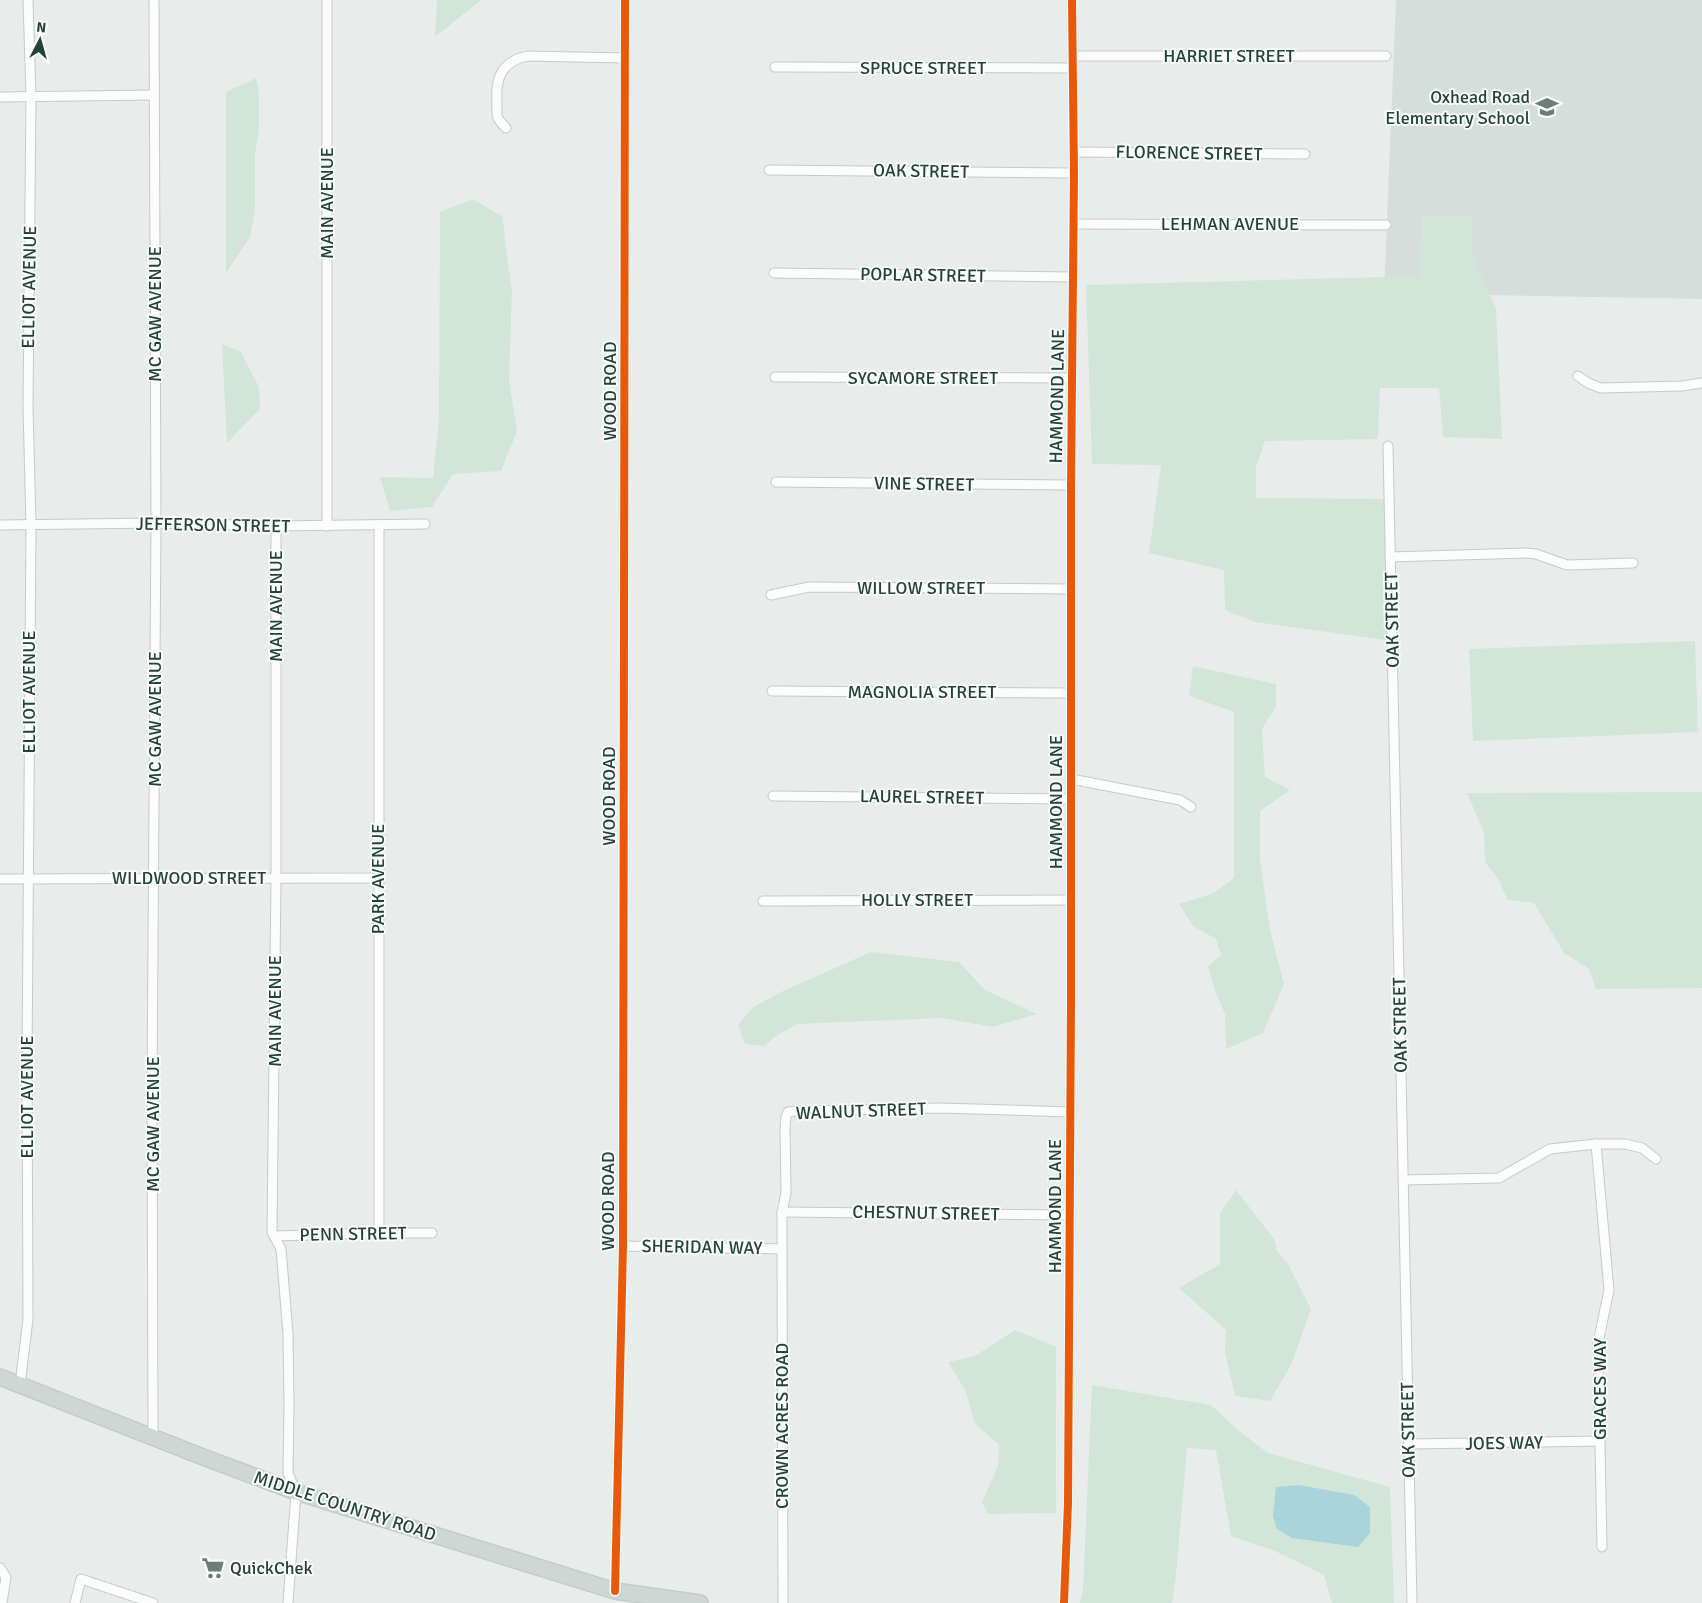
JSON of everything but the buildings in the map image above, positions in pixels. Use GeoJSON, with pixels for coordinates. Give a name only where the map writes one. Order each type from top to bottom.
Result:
{"type":"FeatureCollection","features":[{"type":"Feature","properties":{"kind":"main road","name":"MIDDLE COUNTRY ROAD"},"geometry":{"type":"LineString","coordinates":[[0,1377],[296,1492],[615,1591],[635,1599],[700,1603]]}},
{"type":"Feature","properties":{"kind":"street","name":"ELLIOT AVENUE"},"geometry":{"type":"LineString","coordinates":[[20,1384],[28,1319],[28,879],[31,525],[28,396],[31,96],[28,0]]}},
{"type":"Feature","properties":{"kind":"street","name":"MC GAW AVENUE"},"geometry":{"type":"LineString","coordinates":[[153,1437],[153,878],[156,523],[154,0]]}},
{"type":"Feature","properties":{"kind":"street","name":"MAIN AVENUE"},"geometry":{"type":"LineString","coordinates":[[327,526],[328,0]]}},
{"type":"Feature","properties":{"kind":"street","name":"WOOD ROAD"},"geometry":{"type":"LineString","coordinates":[[615,1591],[623,1246],[625,0]]}},
{"type":"Feature","properties":{"kind":"street","name":"HAMMOND LANE"},"geometry":{"type":"LineString","coordinates":[[1064,1603],[1068,1503],[1071,1112],[1071,485],[1074,224],[1072,0]]}},
{"type":"Feature","properties":{"kind":"street"},"geometry":{"type":"LineString","coordinates":[[506,128],[497,117],[496,90],[501,71],[507,64],[527,56],[625,58]]}},
{"type":"Feature","properties":{"kind":"street","name":"HARRIET STREET"},"geometry":{"type":"LineString","coordinates":[[1072,56],[1386,56]]}},
{"type":"Feature","properties":{"kind":"street","name":"SPRUCE STREET"},"geometry":{"type":"LineString","coordinates":[[775,67],[1072,68]]}},
{"type":"Feature","properties":{"kind":"street"},"geometry":{"type":"LineString","coordinates":[[0,97],[154,95]]}},
{"type":"Feature","properties":{"kind":"street","name":"FLORENCE STREET"},"geometry":{"type":"LineString","coordinates":[[1073,152],[1305,154]]}},
{"type":"Feature","properties":{"kind":"street","name":"OAK STREET"},"geometry":{"type":"LineString","coordinates":[[769,170],[1074,173]]}},
{"type":"Feature","properties":{"kind":"street","name":"LEHMAN AVENUE"},"geometry":{"type":"LineString","coordinates":[[1074,224],[1386,225]]}},
{"type":"Feature","properties":{"kind":"street","name":"POPLAR STREET"},"geometry":{"type":"LineString","coordinates":[[774,273],[1073,277]]}},
{"type":"Feature","properties":{"kind":"street"},"geometry":{"type":"LineString","coordinates":[[1578,376],[1588,383],[1601,388],[1682,386],[1702,383]]}},
{"type":"Feature","properties":{"kind":"street","name":"SYCAMORE STREET"},"geometry":{"type":"LineString","coordinates":[[775,377],[1072,378]]}},
{"type":"Feature","properties":{"kind":"street","name":"OAK STREET"},"geometry":{"type":"LineString","coordinates":[[1388,446],[1412,1603]]}},
{"type":"Feature","properties":{"kind":"street","name":"VINE STREET"},"geometry":{"type":"LineString","coordinates":[[776,482],[1071,485]]}},
{"type":"Feature","properties":{"kind":"street","name":"JEFFERSON STREET"},"geometry":{"type":"LineString","coordinates":[[0,525],[156,523],[327,526],[425,524]]}},
{"type":"Feature","properties":{"kind":"street","name":"PARK AVENUE"},"geometry":{"type":"LineString","coordinates":[[379,525],[379,1233]]}},
{"type":"Feature","properties":{"kind":"street","name":"MAIN AVENUE"},"geometry":{"type":"LineString","coordinates":[[276,526],[276,878],[272,1232],[281,1249],[288,1334],[288,1473],[296,1492]]}},
{"type":"Feature","properties":{"kind":"street"},"geometry":{"type":"LineString","coordinates":[[1390,556],[1526,553],[1536,554],[1567,565],[1633,563]]}},
{"type":"Feature","properties":{"kind":"street","name":"WILLOW STREET"},"geometry":{"type":"LineString","coordinates":[[771,595],[809,587],[1071,589]]}},
{"type":"Feature","properties":{"kind":"street","name":"MAGNOLIA STREET"},"geometry":{"type":"LineString","coordinates":[[772,691],[1071,693]]}},
{"type":"Feature","properties":{"kind":"street"},"geometry":{"type":"LineString","coordinates":[[1071,779],[1180,800],[1191,807]]}},
{"type":"Feature","properties":{"kind":"street","name":"LAUREL STREET"},"geometry":{"type":"LineString","coordinates":[[774,796],[1071,799]]}},
{"type":"Feature","properties":{"kind":"street","name":"WILDWOOD STREET"},"geometry":{"type":"LineString","coordinates":[[0,879],[378,878]]}},
{"type":"Feature","properties":{"kind":"street","name":"HOLLY STREET"},"geometry":{"type":"LineString","coordinates":[[763,901],[1071,900]]}},
{"type":"Feature","properties":{"kind":"street","name":"WALNUT STREET"},"geometry":{"type":"LineString","coordinates":[[782,1249],[782,1212],[786,1193],[785,1127],[788,1112],[941,1108],[1071,1112]]}},
{"type":"Feature","properties":{"kind":"street"},"geometry":{"type":"LineString","coordinates":[[1403,1180],[1500,1178],[1550,1149],[1596,1144],[1624,1144],[1642,1148],[1656,1159]]}},
{"type":"Feature","properties":{"kind":"street","name":"GRACES WAY"},"geometry":{"type":"LineString","coordinates":[[1596,1144],[1609,1290],[1598,1343],[1602,1547]]}},
{"type":"Feature","properties":{"kind":"street","name":"CHESTNUT STREET"},"geometry":{"type":"LineString","coordinates":[[782,1212],[1070,1215]]}},
{"type":"Feature","properties":{"kind":"street","name":"PENN STREET"},"geometry":{"type":"LineString","coordinates":[[274,1236],[432,1233]]}},
{"type":"Feature","properties":{"kind":"street","name":"SHERIDAN WAY"},"geometry":{"type":"LineString","coordinates":[[623,1246],[782,1249]]}},
{"type":"Feature","properties":{"kind":"street","name":"CROWN ACRES ROAD"},"geometry":{"type":"LineString","coordinates":[[782,1249],[783,1603]]}},
{"type":"Feature","properties":{"kind":"street","name":"JOES WAY"},"geometry":{"type":"LineString","coordinates":[[1409,1444],[1600,1441]]}},
{"type":"Feature","properties":{"kind":"street"},"geometry":{"type":"LineString","coordinates":[[288,1603],[296,1492]]}},
{"type":"Feature","properties":{"kind":"street"},"geometry":{"type":"LineString","coordinates":[[0,1568],[6,1577],[2,1603]]}},
{"type":"Feature","properties":{"kind":"street"},"geometry":{"type":"LineString","coordinates":[[75,1603],[81,1579],[153,1603]]}},
{"type":"Feature","properties":{"kind":"shaded area","name":"Oxhead Road Elementary School"},"geometry":{"type":"Polygon","coordinates":[[[1396,0],[1702,0],[1702,299],[1384,293],[1396,0]]]}},
{"type":"Feature","properties":{"kind":"green space"},"geometry":{"type":"Polygon","coordinates":[[[437,0],[481,0],[435,37],[437,0]]]}},
{"type":"Feature","properties":{"kind":"green space"},"geometry":{"type":"Polygon","coordinates":[[[256,78],[259,93],[259,130],[255,155],[255,208],[250,237],[226,273],[226,92],[256,78]]]}},
{"type":"Feature","properties":{"kind":"green space"},"geometry":{"type":"Polygon","coordinates":[[[473,199],[503,217],[512,290],[509,380],[517,431],[501,471],[453,474],[432,507],[390,511],[380,477],[433,478],[439,417],[440,212],[473,199]]]}},
{"type":"Feature","properties":{"kind":"green space"},"geometry":{"type":"Polygon","coordinates":[[[1422,215],[1472,215],[1473,257],[1496,309],[1502,439],[1443,437],[1439,388],[1380,388],[1378,439],[1265,441],[1256,467],[1256,498],[1389,499],[1392,641],[1255,622],[1225,610],[1224,570],[1149,553],[1161,465],[1092,464],[1086,285],[1420,276],[1422,215]]]}},
{"type":"Feature","properties":{"kind":"green space"},"geometry":{"type":"Polygon","coordinates":[[[222,344],[241,352],[259,387],[260,409],[227,443],[222,344]]]}},
{"type":"Feature","properties":{"kind":"green space"},"geometry":{"type":"Polygon","coordinates":[[[1695,641],[1698,732],[1473,741],[1469,649],[1695,641]]]}},
{"type":"Feature","properties":{"kind":"green space"},"geometry":{"type":"Polygon","coordinates":[[[1193,666],[1276,684],[1276,706],[1262,729],[1265,777],[1290,790],[1260,811],[1260,860],[1270,930],[1284,984],[1263,1033],[1226,1049],[1225,1014],[1214,988],[1208,966],[1221,955],[1216,939],[1193,926],[1179,904],[1214,893],[1234,878],[1234,712],[1189,696],[1193,666]]]}},
{"type":"Feature","properties":{"kind":"green space"},"geometry":{"type":"Polygon","coordinates":[[[1702,792],[1702,988],[1596,989],[1589,969],[1564,953],[1534,903],[1508,900],[1498,879],[1485,862],[1484,833],[1467,793],[1702,792]]]}},
{"type":"Feature","properties":{"kind":"green space"},"geometry":{"type":"Polygon","coordinates":[[[871,952],[959,962],[985,990],[1037,1014],[993,1027],[942,1018],[797,1024],[776,1036],[765,1046],[745,1044],[738,1025],[752,1008],[781,992],[871,952]]]}},
{"type":"Feature","properties":{"kind":"green space"},"geometry":{"type":"Polygon","coordinates":[[[1236,1190],[1274,1239],[1277,1251],[1288,1264],[1311,1309],[1292,1363],[1270,1401],[1235,1396],[1225,1352],[1226,1330],[1179,1288],[1220,1264],[1220,1213],[1236,1190]]]}},
{"type":"Feature","properties":{"kind":"green space"},"geometry":{"type":"Polygon","coordinates":[[[1015,1330],[1056,1347],[1056,1513],[988,1514],[982,1502],[998,1466],[999,1445],[975,1424],[966,1392],[948,1362],[975,1356],[1015,1330]]]}},
{"type":"Feature","properties":{"kind":"green space"},"geometry":{"type":"Polygon","coordinates":[[[1092,1385],[1211,1405],[1239,1431],[1268,1453],[1390,1487],[1394,1603],[1332,1603],[1324,1575],[1275,1551],[1231,1536],[1216,1450],[1187,1448],[1172,1603],[1080,1603],[1083,1589],[1092,1385]]]}},
{"type":"Feature","properties":{"kind":"water"},"geometry":{"type":"Polygon","coordinates":[[[1299,1485],[1354,1495],[1370,1507],[1370,1533],[1358,1547],[1292,1538],[1277,1529],[1273,1516],[1276,1487],[1299,1485]]]}},
{"type":"Feature","properties":{"kind":"cycle path"},"geometry":{"type":"LineString","coordinates":[[615,1591],[623,1246],[625,0]]}},
{"type":"Feature","properties":{"kind":"cycle path"},"geometry":{"type":"LineString","coordinates":[[1064,1603],[1068,1503],[1071,1004],[1071,485],[1074,173],[1072,0]]}},
{"type":"Feature","properties":{"kind":"place","name":"Oxhead Road Elementary School"},"geometry":{"type":"Point","coordinates":[1547,107]}},
{"type":"Feature","properties":{"kind":"place","name":"QuickChek"},"geometry":{"type":"Point","coordinates":[213,1568]}}]}
